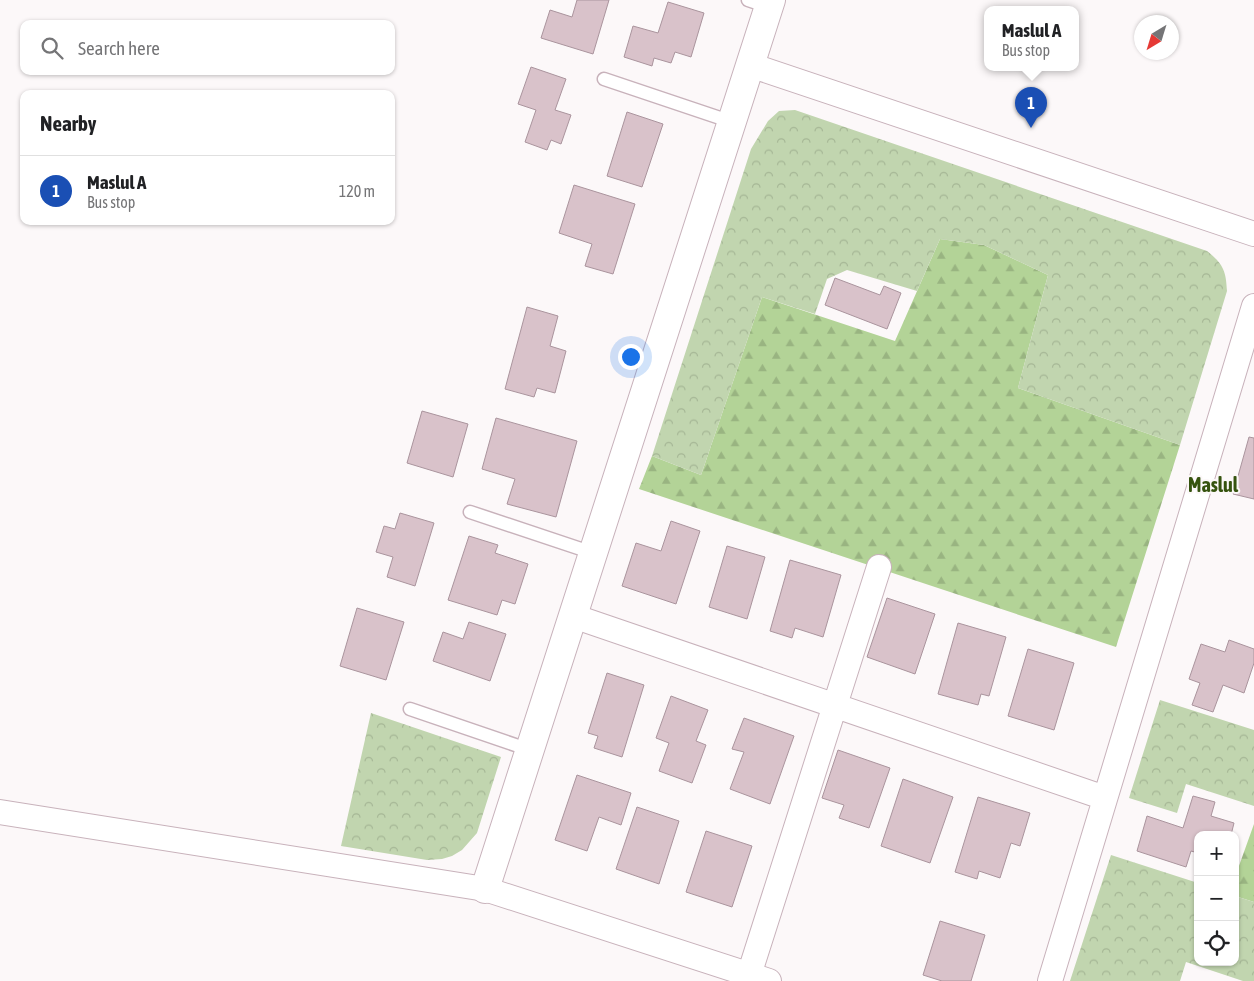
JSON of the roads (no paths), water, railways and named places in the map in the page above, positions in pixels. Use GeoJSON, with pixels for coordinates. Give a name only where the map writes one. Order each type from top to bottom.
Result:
{"type":"FeatureCollection","features":[{"type":"Feature","properties":{"kind":"street"},"geometry":{"type":"LineString","coordinates":[[485,889],[750,66],[763,2]]}},
{"type":"Feature","properties":{"kind":"street"},"geometry":{"type":"LineString","coordinates":[[750,66],[1254,234]]}},
{"type":"Feature","properties":{"kind":"street"},"geometry":{"type":"LineString","coordinates":[[1050,981],[1254,306]]}},
{"type":"Feature","properties":{"kind":"street"},"geometry":{"type":"LineString","coordinates":[[0,812],[485,889],[759,978],[835,706],[879,567]]}},
{"type":"Feature","properties":{"kind":"street"},"geometry":{"type":"LineString","coordinates":[[573,616],[1105,798]]}},
{"type":"Feature","properties":{"kind":"lane"},"geometry":{"type":"LineString","coordinates":[[604,79],[732,122]]}},
{"type":"Feature","properties":{"kind":"lane"},"geometry":{"type":"LineString","coordinates":[[470,512],[593,553]]}},
{"type":"Feature","properties":{"kind":"lane"},"geometry":{"type":"LineString","coordinates":[[410,709],[530,750]]}},
{"type":"Feature","properties":{"kind":"place","name":"Maslul A"},"geometry":{"type":"Point","coordinates":[1031,128]}},
{"type":"Feature","properties":{"kind":"district","name":"Maslul"},"geometry":{"type":"Point","coordinates":[1213,484]}}]}
